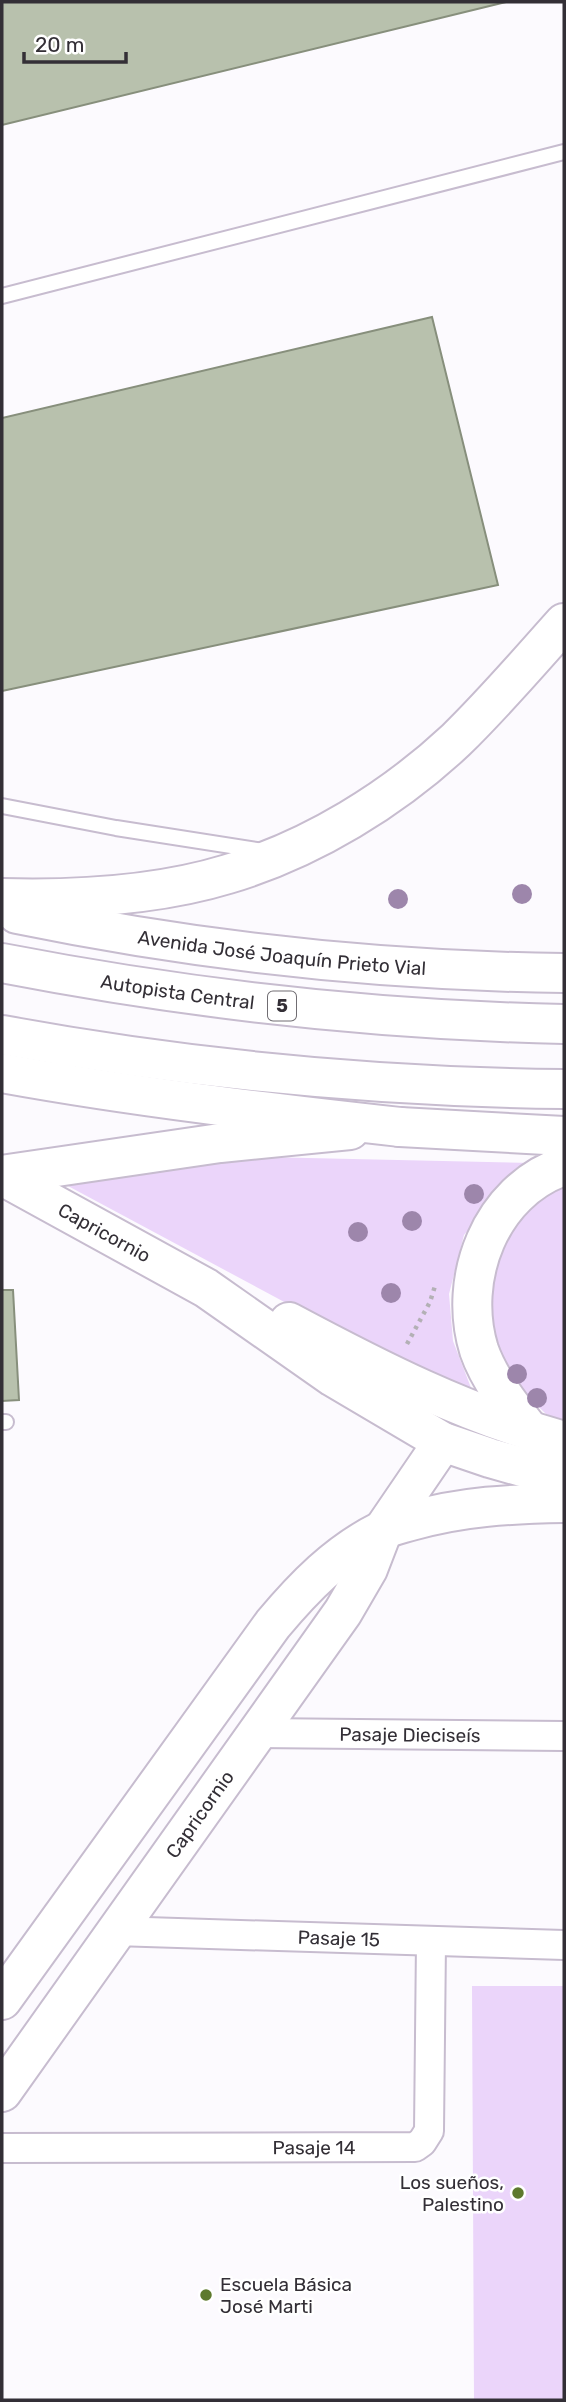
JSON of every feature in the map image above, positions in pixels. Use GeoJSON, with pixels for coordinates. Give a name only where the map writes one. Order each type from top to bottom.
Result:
{"type":"FeatureCollection","features":[{"type":"Feature","properties":{"kind":"main road"},"geometry":{"type":"LineString","coordinates":[[2,898],[90,897],[189,884],[229,874],[284,853],[341,824],[417,773],[491,704],[564,623]]}},
{"type":"Feature","properties":{"kind":"main road","name":"Avenida José Joaquín Prieto Vial"},"geometry":{"type":"LineString","coordinates":[[2,911],[170,941],[299,958],[402,967],[564,974]]}},
{"type":"Feature","properties":{"kind":"main road","name":"Autopista Central"},"geometry":{"type":"LineString","coordinates":[[2,963],[176,993],[278,1006],[394,1016],[564,1024]]}},
{"type":"Feature","properties":{"kind":"main road"},"geometry":{"type":"LineString","coordinates":[[2,1035],[131,1056],[257,1072],[369,1081],[564,1089]]}},
{"type":"Feature","properties":{"kind":"main road"},"geometry":{"type":"LineString","coordinates":[[2,1073],[223,1108],[400,1126],[564,1136]]}},
{"type":"Feature","properties":{"kind":"main road"},"geometry":{"type":"LineString","coordinates":[[2,1176],[220,1143],[400,1126]]}},
{"type":"Feature","properties":{"kind":"main road"},"geometry":{"type":"LineString","coordinates":[[547,1436],[490,1374],[480,1352],[471,1305],[478,1257],[501,1213],[517,1195],[536,1180],[564,1166]]}},
{"type":"Feature","properties":{"kind":"main road","name":"Capricornio"},"geometry":{"type":"LineString","coordinates":[[2,1176],[206,1288],[333,1377],[443,1442],[564,1479]]}},
{"type":"Feature","properties":{"kind":"main road","name":"Capricornio"},"geometry":{"type":"LineString","coordinates":[[206,1288],[270,1312],[412,1386],[547,1436]]}},
{"type":"Feature","properties":{"kind":"main road"},"geometry":{"type":"LineString","coordinates":[[412,1386],[432,1413],[443,1442],[481,1431],[505,1429],[547,1436]]}},
{"type":"Feature","properties":{"kind":"main road","name":"Capricornio"},"geometry":{"type":"LineString","coordinates":[[2,2092],[350,1602],[368,1569],[383,1530],[443,1442]]}},
{"type":"Feature","properties":{"kind":"main road"},"geometry":{"type":"LineString","coordinates":[[383,1530],[429,1516],[477,1506],[564,1503]]}},
{"type":"Feature","properties":{"kind":"main road","name":"Capricornio"},"geometry":{"type":"LineString","coordinates":[[2,2000],[273,1624],[303,1588],[331,1563],[383,1530]]}},
{"type":"Feature","properties":{"kind":"street","name":"Pasaje Dieciseís"},"geometry":{"type":"LineString","coordinates":[[258,1733],[564,1736]]}},
{"type":"Feature","properties":{"kind":"street","name":"Pasaje 15"},"geometry":{"type":"LineString","coordinates":[[115,1931],[564,1945]]}},
{"type":"Feature","properties":{"kind":"street","name":"Pasaje 14"},"geometry":{"type":"LineString","coordinates":[[2,2148],[415,2147],[422,2143],[429,2131],[431,1942]]}},
{"type":"Feature","properties":{"kind":"lane"},"geometry":{"type":"LineString","coordinates":[[2,296],[564,152]]}},
{"type":"Feature","properties":{"kind":"lane"},"geometry":{"type":"LineString","coordinates":[[2,806],[142,833],[284,853]]}},
{"type":"Feature","properties":{"kind":"shaded area"},"geometry":{"type":"Polygon","coordinates":[[[263,1157],[533,1163],[503,1188],[464,1235],[449,1294],[453,1341],[473,1393],[469,1401],[55,1179],[263,1157]]]}},
{"type":"Feature","properties":{"kind":"shaded area"},"geometry":{"type":"Polygon","coordinates":[[[564,1183],[564,1421],[546,1414],[508,1377],[487,1315],[495,1260],[513,1222],[547,1191],[564,1183]]]}},
{"type":"Feature","properties":{"kind":"shaded area","name":"Los sueños, Palestino"},"geometry":{"type":"Polygon","coordinates":[[[472,1986],[564,1986],[564,2400],[474,2400],[472,1986]]]}},
{"type":"Feature","properties":{"kind":"building"},"geometry":{"type":"Polygon","coordinates":[[[2,2],[506,2],[2,125],[2,2]]]}},
{"type":"Feature","properties":{"kind":"building"},"geometry":{"type":"Polygon","coordinates":[[[432,317],[498,585],[2,691],[2,418],[432,317]]]}},
{"type":"Feature","properties":{"kind":"building"},"geometry":{"type":"Polygon","coordinates":[[[2,1290],[13,1290],[19,1400],[2,1401],[2,1290]]]}},
{"type":"Feature","properties":{"kind":"place","name":"Los sueños, Palestino"},"geometry":{"type":"Point","coordinates":[518,2193]}},
{"type":"Feature","properties":{"kind":"place","name":"Escuela Básica José Marti"},"geometry":{"type":"Point","coordinates":[206,2295]}}]}
